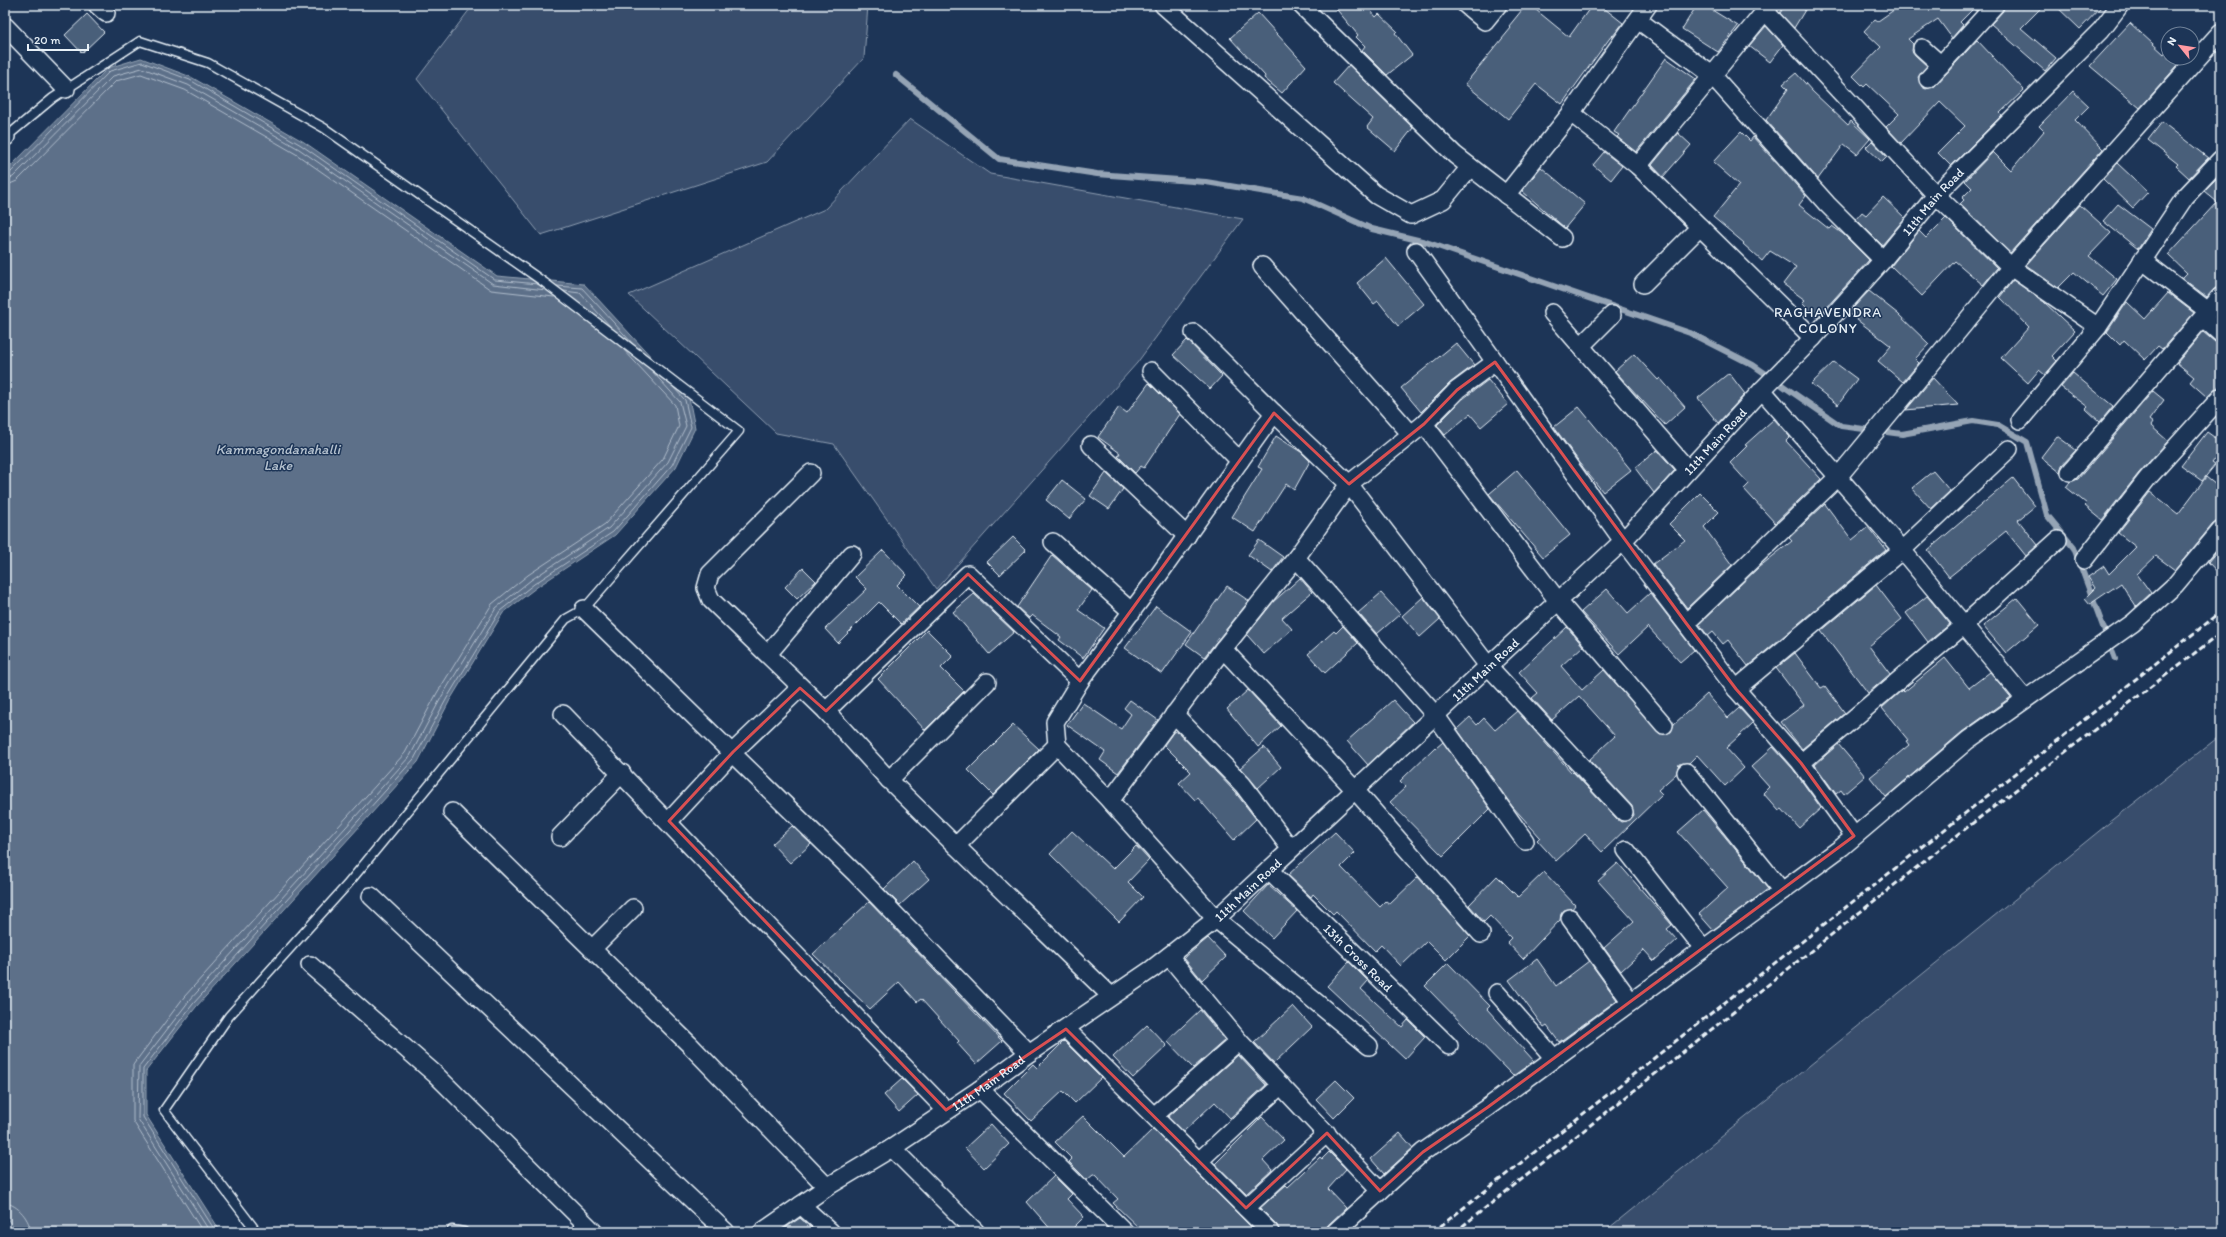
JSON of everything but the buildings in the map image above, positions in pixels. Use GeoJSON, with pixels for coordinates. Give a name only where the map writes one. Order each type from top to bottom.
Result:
{"type":"FeatureCollection","features":[{"type":"Feature","properties":{"kind":"street"},"geometry":{"type":"LineString","coordinates":[[1163,5],[1376,195],[1411,215],[1443,200],[1470,167]]}},
{"type":"Feature","properties":{"kind":"street"},"geometry":{"type":"LineString","coordinates":[[1301,5],[1455,155],[1562,238]]}},
{"type":"Feature","properties":{"kind":"street"},"geometry":{"type":"LineString","coordinates":[[1466,5],[1485,20],[1498,5]]}},
{"type":"Feature","properties":{"kind":"street"},"geometry":{"type":"LineString","coordinates":[[1506,195],[1571,113],[1648,5]]}},
{"type":"Feature","properties":{"kind":"street"},"geometry":{"type":"LineString","coordinates":[[1928,79],[1995,5]]}},
{"type":"Feature","properties":{"kind":"street","name":"11th Main Road"},"geometry":{"type":"LineString","coordinates":[[762,1232],[827,1187],[892,1148],[946,1110],[980,1089],[1029,1053],[1066,1029],[1169,956],[1216,919],[1269,870],[1290,848],[1436,716],[1623,541],[1762,390],[1813,338],[1883,260],[1936,195],[2101,30],[2120,5]]}},
{"type":"Feature","properties":{"kind":"street"},"geometry":{"type":"LineString","coordinates":[[1638,166],[1768,8],[1936,195],[2011,267],[2098,327]]}},
{"type":"Feature","properties":{"kind":"street"},"geometry":{"type":"LineString","coordinates":[[1638,20],[1712,75],[1827,204],[1883,260]]}},
{"type":"Feature","properties":{"kind":"street"},"geometry":{"type":"LineString","coordinates":[[5,26],[66,89]]}},
{"type":"Feature","properties":{"kind":"street"},"geometry":{"type":"LineString","coordinates":[[1686,623],[1838,477],[2011,267],[2221,32]]}},
{"type":"Feature","properties":{"kind":"street"},"geometry":{"type":"LineString","coordinates":[[1922,48],[1941,65]]}},
{"type":"Feature","properties":{"kind":"street"},"geometry":{"type":"LineString","coordinates":[[1571,113],[1638,166],[1813,338]]}},
{"type":"Feature","properties":{"kind":"street"},"geometry":{"type":"LineString","coordinates":[[2020,420],[2098,327],[2185,197],[2221,159]]}},
{"type":"Feature","properties":{"kind":"street"},"geometry":{"type":"LineString","coordinates":[[1643,284],[1700,227]]}},
{"type":"Feature","properties":{"kind":"street"},"geometry":{"type":"LineString","coordinates":[[1416,251],[1623,541],[1736,689],[1801,763],[1854,836]]}},
{"type":"Feature","properties":{"kind":"street"},"geometry":{"type":"LineString","coordinates":[[2142,260],[2206,314],[2221,334]]}},
{"type":"Feature","properties":{"kind":"street"},"geometry":{"type":"LineString","coordinates":[[1262,266],[1417,429],[1558,601],[1664,725]]}},
{"type":"Feature","properties":{"kind":"street"},"geometry":{"type":"LineString","coordinates":[[2070,472],[2221,296]]}},
{"type":"Feature","properties":{"kind":"street"},"geometry":{"type":"LineString","coordinates":[[1552,313],[1582,345],[1688,470]]}},
{"type":"Feature","properties":{"kind":"street"},"geometry":{"type":"LineString","coordinates":[[1582,345],[1612,315]]}},
{"type":"Feature","properties":{"kind":"street"},"geometry":{"type":"LineString","coordinates":[[1194,333],[1274,413],[1349,484],[1489,667],[1624,812]]}},
{"type":"Feature","properties":{"kind":"street"},"geometry":{"type":"LineString","coordinates":[[1110,801],[1223,649],[1296,558],[1349,484],[1417,429],[1457,390],[1495,362]]}},
{"type":"Feature","properties":{"kind":"street"},"geometry":{"type":"LineString","coordinates":[[1151,371],[1240,461]]}},
{"type":"Feature","properties":{"kind":"street"},"geometry":{"type":"LineString","coordinates":[[1762,390],[1902,550],[2025,699]]}},
{"type":"Feature","properties":{"kind":"street"},"geometry":{"type":"LineString","coordinates":[[2084,560],[2147,479],[2221,397]]}},
{"type":"Feature","properties":{"kind":"street"},"geometry":{"type":"LineString","coordinates":[[1274,413],[1132,612],[1080,680],[1055,722],[1057,745],[1110,801],[1216,919],[1369,1046]]}},
{"type":"Feature","properties":{"kind":"street"},"geometry":{"type":"LineString","coordinates":[[1091,445],[1187,536]]}},
{"type":"Feature","properties":{"kind":"street"},"geometry":{"type":"LineString","coordinates":[[1736,689],[1902,550],[2009,449]]}},
{"type":"Feature","properties":{"kind":"street"},"geometry":{"type":"LineString","coordinates":[[810,473],[710,574],[706,588],[711,600],[768,654],[800,688],[826,711],[889,780],[1112,996]]}},
{"type":"Feature","properties":{"kind":"street"},"geometry":{"type":"LineString","coordinates":[[1335,1232],[1423,1152],[1488,1107],[1782,891],[1854,836],[1968,740],[2133,623],[2176,585],[2221,530]]}},
{"type":"Feature","properties":{"kind":"street"},"geometry":{"type":"LineString","coordinates":[[1801,763],[1964,625],[2058,540]]}},
{"type":"Feature","properties":{"kind":"street"},"geometry":{"type":"LineString","coordinates":[[1054,542],[1132,612]]}},
{"type":"Feature","properties":{"kind":"street"},"geometry":{"type":"LineString","coordinates":[[768,654],[852,554]]}},
{"type":"Feature","properties":{"kind":"street"},"geometry":{"type":"LineString","coordinates":[[1296,558],[1436,716],[1525,841]]}},
{"type":"Feature","properties":{"kind":"street"},"geometry":{"type":"LineString","coordinates":[[826,711],[968,574],[1080,680]]}},
{"type":"Feature","properties":{"kind":"street"},"geometry":{"type":"LineString","coordinates":[[584,609],[733,752],[856,874],[1029,1053]]}},
{"type":"Feature","properties":{"kind":"street"},"geometry":{"type":"LineString","coordinates":[[1223,649],[1355,790],[1481,934]]}},
{"type":"Feature","properties":{"kind":"street"},"geometry":{"type":"LineString","coordinates":[[889,780],[987,682]]}},
{"type":"Feature","properties":{"kind":"street"},"geometry":{"type":"LineString","coordinates":[[669,821],[733,752],[800,688]]}},
{"type":"Feature","properties":{"kind":"street"},"geometry":{"type":"LineString","coordinates":[[563,714],[669,821],[946,1110]]}},
{"type":"Feature","properties":{"kind":"street"},"geometry":{"type":"LineString","coordinates":[[1174,714],[1243,785],[1290,848]]}},
{"type":"Feature","properties":{"kind":"street"},"geometry":{"type":"LineString","coordinates":[[956,846],[1057,745]]}},
{"type":"Feature","properties":{"kind":"street"},"geometry":{"type":"LineString","coordinates":[[1686,772],[1782,891]]}},
{"type":"Feature","properties":{"kind":"street"},"geometry":{"type":"LineString","coordinates":[[560,837],[622,773]]}},
{"type":"Feature","properties":{"kind":"street"},"geometry":{"type":"LineString","coordinates":[[452,812],[689,1044],[827,1187]]}},
{"type":"Feature","properties":{"kind":"street"},"geometry":{"type":"LineString","coordinates":[[1626,850],[1703,948]]}},
{"type":"Feature","properties":{"kind":"street","name":"13th Cross Road"},"geometry":{"type":"LineString","coordinates":[[1269,870],[1449,1046]]}},
{"type":"Feature","properties":{"kind":"street"},"geometry":{"type":"LineString","coordinates":[[371,896],[726,1232]]}},
{"type":"Feature","properties":{"kind":"street"},"geometry":{"type":"LineString","coordinates":[[592,949],[633,908]]}},
{"type":"Feature","properties":{"kind":"street"},"geometry":{"type":"LineString","coordinates":[[1570,918],[1631,1002]]}},
{"type":"Feature","properties":{"kind":"street"},"geometry":{"type":"LineString","coordinates":[[1169,956],[1239,1040],[1380,1191]]}},
{"type":"Feature","properties":{"kind":"street"},"geometry":{"type":"LineString","coordinates":[[310,965],[435,1074],[594,1232]]}},
{"type":"Feature","properties":{"kind":"street"},"geometry":{"type":"LineString","coordinates":[[1497,993],[1554,1058]]}},
{"type":"Feature","properties":{"kind":"street"},"geometry":{"type":"LineString","coordinates":[[1066,1029],[1270,1232]]}},
{"type":"Feature","properties":{"kind":"street"},"geometry":{"type":"LineString","coordinates":[[1154,1116],[1239,1040]]}},
{"type":"Feature","properties":{"kind":"street"},"geometry":{"type":"LineString","coordinates":[[1199,1161],[1281,1085]]}},
{"type":"Feature","properties":{"kind":"street"},"geometry":{"type":"LineString","coordinates":[[980,1089],[1125,1232]]}},
{"type":"Feature","properties":{"kind":"street"},"geometry":{"type":"LineString","coordinates":[[1246,1208],[1326,1134]]}},
{"type":"Feature","properties":{"kind":"street"},"geometry":{"type":"LineString","coordinates":[[892,1148],[976,1232]]}},
{"type":"Feature","properties":{"kind":"street"},"geometry":{"type":"LineString","coordinates":[[801,1205],[831,1232]]}},
{"type":"Feature","properties":{"kind":"lane"},"geometry":{"type":"LineString","coordinates":[[5,137],[53,98],[140,41],[208,63],[331,133],[545,282],[739,431],[584,609],[566,619],[347,885],[230,1016],[164,1110],[258,1232]]}},
{"type":"Feature","properties":{"kind":"lane"},"geometry":{"type":"LineString","coordinates":[[452,1230],[464,1232]]}},
{"type":"Feature","properties":{"kind":"highlighted area"},"geometry":{"type":"Polygon","coordinates":[[[1495,362],[1686,623],[1736,689],[1801,763],[1854,836],[1488,1107],[1423,1152],[1380,1191],[1327,1133],[1246,1208],[1066,1029],[946,1110],[669,821],[733,752],[800,688],[826,711],[968,574],[1080,681],[1274,413],[1349,484],[1424,424],[1457,390],[1495,362]]]}},
{"type":"Feature","properties":{"kind":"shaded area"},"geometry":{"type":"Polygon","coordinates":[[[473,5],[868,5],[864,58],[767,162],[541,235],[417,79],[473,5]]]}},
{"type":"Feature","properties":{"kind":"shaded area"},"geometry":{"type":"Polygon","coordinates":[[[910,119],[990,174],[1243,219],[1137,363],[936,589],[834,444],[776,433],[629,295],[825,209],[910,119]]]}},
{"type":"Feature","properties":{"kind":"shaded area"},"geometry":{"type":"Polygon","coordinates":[[[2221,735],[2221,1232],[1604,1232],[2109,823],[2221,735]]]}},
{"type":"Feature","properties":{"kind":"water","name":"Kammagondanahalli Lake"},"geometry":{"type":"Polygon","coordinates":[[[141,58],[191,77],[304,142],[497,276],[584,284],[689,398],[695,428],[676,467],[615,535],[537,587],[503,613],[450,700],[418,762],[196,1007],[146,1071],[146,1115],[221,1232],[17,1232],[5,1216],[5,172],[108,68],[141,58]]]}},
{"type":"Feature","properties":{"kind":"waterway"},"geometry":{"type":"LineString","coordinates":[[896,75],[999,159],[1097,174],[1206,182],[1303,198],[1372,229],[1426,242],[1690,333],[1753,365],[1841,426],[1902,434],[1973,421],[1998,425],[2027,442],[2047,515],[2074,548],[2115,659]]}},
{"type":"Feature","properties":{"kind":"railway"},"geometry":{"type":"LineString","coordinates":[[1433,1232],[2221,612]]}},
{"type":"Feature","properties":{"kind":"railway"},"geometry":{"type":"LineString","coordinates":[[1455,1232],[1983,815],[2221,633]]}},
{"type":"Feature","properties":{"kind":"district","name":"RAGHAVENDRA COLONY"},"geometry":{"type":"Point","coordinates":[1828,320]}}]}
